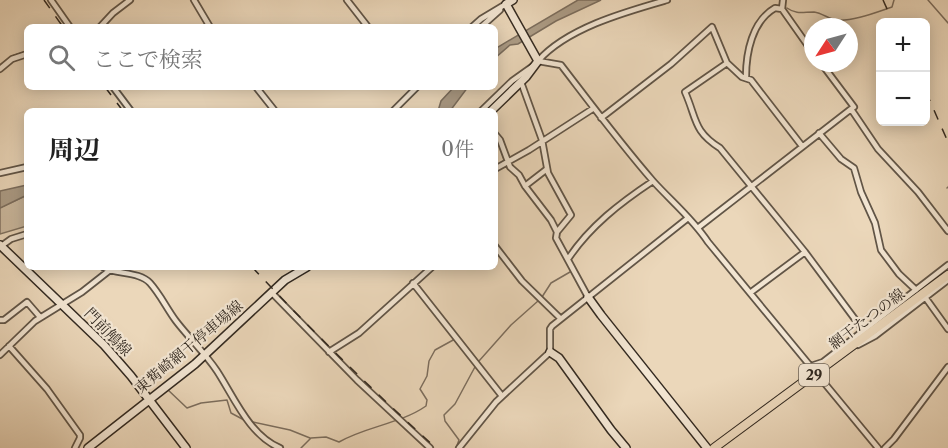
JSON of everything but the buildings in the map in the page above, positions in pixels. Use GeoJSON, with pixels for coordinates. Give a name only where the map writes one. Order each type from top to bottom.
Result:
{"type":"FeatureCollection","features":[{"type":"Feature","properties":{"kind":"main road"},"geometry":{"type":"LineString","coordinates":[[494,108],[521,82],[536,63],[508,1]]}},
{"type":"Feature","properties":{"kind":"main road","name":"門前鵤線"},"geometry":{"type":"LineString","coordinates":[[1,246],[24,268]]}},
{"type":"Feature","properties":{"kind":"main road","name":"門前鵤線"},"geometry":{"type":"LineString","coordinates":[[26,270],[104,345],[186,448]]}},
{"type":"Feature","properties":{"kind":"main road","name":"東觜崎網干停車場線"},"geometry":{"type":"LineString","coordinates":[[88,448],[205,355],[285,280],[302,270]]}},
{"type":"Feature","properties":{"kind":"main road","name":"網干たつの線"},"geometry":{"type":"LineString","coordinates":[[714,448],[948,275]]}},
{"type":"Feature","properties":{"kind":"main road"},"geometry":{"type":"LineString","coordinates":[[588,297],[707,448]]}},
{"type":"Feature","properties":{"kind":"main road"},"geometry":{"type":"LineString","coordinates":[[550,352],[559,358],[626,448]]}},
{"type":"Feature","properties":{"kind":"street"},"geometry":{"type":"LineString","coordinates":[[51,0],[68,24]]}},
{"type":"Feature","properties":{"kind":"street"},"geometry":{"type":"LineString","coordinates":[[103,24],[130,0]]}},
{"type":"Feature","properties":{"kind":"street"},"geometry":{"type":"LineString","coordinates":[[194,0],[208,24]]}},
{"type":"Feature","properties":{"kind":"street"},"geometry":{"type":"LineString","coordinates":[[347,0],[366,24]]}},
{"type":"Feature","properties":{"kind":"street"},"geometry":{"type":"LineString","coordinates":[[484,108],[526,69],[559,43],[590,26],[667,0]]}},
{"type":"Feature","properties":{"kind":"street"},"geometry":{"type":"LineString","coordinates":[[783,0],[782,9],[804,40]]}},
{"type":"Feature","properties":{"kind":"street"},"geometry":{"type":"LineString","coordinates":[[475,24],[508,1]]}},
{"type":"Feature","properties":{"kind":"street"},"geometry":{"type":"LineString","coordinates":[[484,24],[508,1]]}},
{"type":"Feature","properties":{"kind":"street"},"geometry":{"type":"LineString","coordinates":[[746,77],[754,32],[769,11],[775,8],[782,9]]}},
{"type":"Feature","properties":{"kind":"street"},"geometry":{"type":"LineString","coordinates":[[601,118],[670,64],[712,27],[727,63],[742,77],[751,80],[802,146]]}},
{"type":"Feature","properties":{"kind":"street"},"geometry":{"type":"LineString","coordinates":[[0,69],[12,59],[24,55]]}},
{"type":"Feature","properties":{"kind":"street"},"geometry":{"type":"LineString","coordinates":[[536,63],[561,65],[653,181],[699,227],[708,242],[878,448]]}},
{"type":"Feature","properties":{"kind":"street"},"geometry":{"type":"LineString","coordinates":[[727,63],[685,92],[699,130],[706,139],[720,148],[752,186],[863,330]]}},
{"type":"Feature","properties":{"kind":"street"},"geometry":{"type":"LineString","coordinates":[[699,227],[854,106],[827,72]]}},
{"type":"Feature","properties":{"kind":"street"},"geometry":{"type":"LineString","coordinates":[[521,82],[542,140],[547,169],[571,215],[557,232],[556,238],[588,297]]}},
{"type":"Feature","properties":{"kind":"street"},"geometry":{"type":"LineString","coordinates":[[115,90],[129,108]]}},
{"type":"Feature","properties":{"kind":"street"},"geometry":{"type":"LineString","coordinates":[[258,90],[272,108]]}},
{"type":"Feature","properties":{"kind":"street"},"geometry":{"type":"LineString","coordinates":[[396,108],[414,90]]}},
{"type":"Feature","properties":{"kind":"street"},"geometry":{"type":"LineString","coordinates":[[498,167],[594,108]]}},
{"type":"Feature","properties":{"kind":"street"},"geometry":{"type":"LineString","coordinates":[[851,109],[878,149],[918,192],[948,231]]}},
{"type":"Feature","properties":{"kind":"street"},"geometry":{"type":"LineString","coordinates":[[819,133],[841,159],[854,168],[861,192],[875,223],[881,250],[899,274],[916,291]]}},
{"type":"Feature","properties":{"kind":"street"},"geometry":{"type":"LineString","coordinates":[[498,138],[510,167],[523,180],[557,232]]}},
{"type":"Feature","properties":{"kind":"street"},"geometry":{"type":"LineString","coordinates":[[0,173],[24,168]]}},
{"type":"Feature","properties":{"kind":"street"},"geometry":{"type":"LineString","coordinates":[[525,186],[547,169]]}},
{"type":"Feature","properties":{"kind":"street"},"geometry":{"type":"LineString","coordinates":[[568,259],[583,238],[615,207],[653,181]]}},
{"type":"Feature","properties":{"kind":"street"},"geometry":{"type":"LineString","coordinates":[[459,448],[502,396],[550,352],[550,329],[560,318],[688,218]]}},
{"type":"Feature","properties":{"kind":"street"},"geometry":{"type":"LineString","coordinates":[[1,246],[24,235]]}},
{"type":"Feature","properties":{"kind":"street"},"geometry":{"type":"LineString","coordinates":[[498,250],[522,281],[560,318]]}},
{"type":"Feature","properties":{"kind":"street"},"geometry":{"type":"LineString","coordinates":[[750,293],[805,252]]}},
{"type":"Feature","properties":{"kind":"street"},"geometry":{"type":"LineString","coordinates":[[811,366],[823,362],[948,265]]}},
{"type":"Feature","properties":{"kind":"street"},"geometry":{"type":"LineString","coordinates":[[0,355],[40,317],[63,305],[110,270],[147,280],[176,321],[205,355],[258,431],[266,441],[280,448]]}},
{"type":"Feature","properties":{"kind":"street"},"geometry":{"type":"LineString","coordinates":[[330,352],[359,333],[429,270]]}},
{"type":"Feature","properties":{"kind":"street"},"geometry":{"type":"LineString","coordinates":[[847,351],[875,336],[948,280]]}},
{"type":"Feature","properties":{"kind":"street"},"geometry":{"type":"LineString","coordinates":[[413,284],[502,396]]}},
{"type":"Feature","properties":{"kind":"street"},"geometry":{"type":"LineString","coordinates":[[272,293],[430,448]]}},
{"type":"Feature","properties":{"kind":"street"},"geometry":{"type":"LineString","coordinates":[[925,297],[948,329]]}},
{"type":"Feature","properties":{"kind":"street"},"geometry":{"type":"LineString","coordinates":[[0,320],[4,320],[27,302],[40,317]]}},
{"type":"Feature","properties":{"kind":"street"},"geometry":{"type":"LineString","coordinates":[[9,346],[47,389],[80,435],[75,448]]}},
{"type":"Feature","properties":{"kind":"street"},"geometry":{"type":"LineString","coordinates":[[885,448],[948,367]]}},
{"type":"Feature","properties":{"kind":"shaded area"},"geometry":{"type":"Polygon","coordinates":[[[578,0],[601,0],[556,21],[518,44],[510,45],[498,55],[498,47],[578,0]]]}},
{"type":"Feature","properties":{"kind":"shaded area"},"geometry":{"type":"Polygon","coordinates":[[[451,90],[466,90],[452,108],[439,108],[441,101],[451,90]]]}},
{"type":"Feature","properties":{"kind":"shaded area"},"geometry":{"type":"Polygon","coordinates":[[[24,186],[24,196],[0,208],[0,191],[24,186]]]}},
{"type":"Feature","properties":{"kind":"shaded area"},"geometry":{"type":"Polygon","coordinates":[[[24,196],[24,227],[0,234],[0,208],[24,196]]]}},
{"type":"Feature","properties":{"kind":"waterway"},"geometry":{"type":"LineString","coordinates":[[787,8],[797,12],[814,12],[833,19],[849,20],[892,7],[894,0]]}},
{"type":"Feature","properties":{"kind":"waterway"},"geometry":{"type":"LineString","coordinates":[[928,0],[948,23]]}},
{"type":"Feature","properties":{"kind":"waterway"},"geometry":{"type":"LineString","coordinates":[[0,65],[12,56],[24,52]]}},
{"type":"Feature","properties":{"kind":"waterway"},"geometry":{"type":"LineString","coordinates":[[542,297],[551,283],[570,272]]}},
{"type":"Feature","properties":{"kind":"waterway"},"geometry":{"type":"LineString","coordinates":[[479,361],[511,325],[538,301]]}},
{"type":"Feature","properties":{"kind":"waterway"},"geometry":{"type":"LineString","coordinates":[[459,337],[478,361]]}},
{"type":"Feature","properties":{"kind":"waterway"},"geometry":{"type":"LineString","coordinates":[[301,448],[311,438],[326,437],[339,442],[405,417],[426,406],[427,400],[420,389],[427,376],[429,361],[435,350],[455,339]]}},
{"type":"Feature","properties":{"kind":"waterway"},"geometry":{"type":"LineString","coordinates":[[456,448],[459,440],[445,421],[444,415],[455,404],[476,365]]}},
{"type":"Feature","properties":{"kind":"waterway"},"geometry":{"type":"LineString","coordinates":[[167,389],[187,408],[201,403],[227,400],[231,413],[246,421]]}},
{"type":"Feature","properties":{"kind":"waterway"},"geometry":{"type":"LineString","coordinates":[[253,422],[290,430],[310,438]]}},
{"type":"Feature","properties":{"kind":"railway"},"geometry":{"type":"LineString","coordinates":[[44,0],[61,24]]}},
{"type":"Feature","properties":{"kind":"railway"},"geometry":{"type":"LineString","coordinates":[[883,0],[891,18]]}},
{"type":"Feature","properties":{"kind":"railway"},"geometry":{"type":"LineString","coordinates":[[107,90],[121,108]]}},
{"type":"Feature","properties":{"kind":"railway"},"geometry":{"type":"LineString","coordinates":[[930,101],[948,142]]}},
{"type":"Feature","properties":{"kind":"railway"},"geometry":{"type":"LineString","coordinates":[[255,270],[342,359],[436,448]]}}]}
